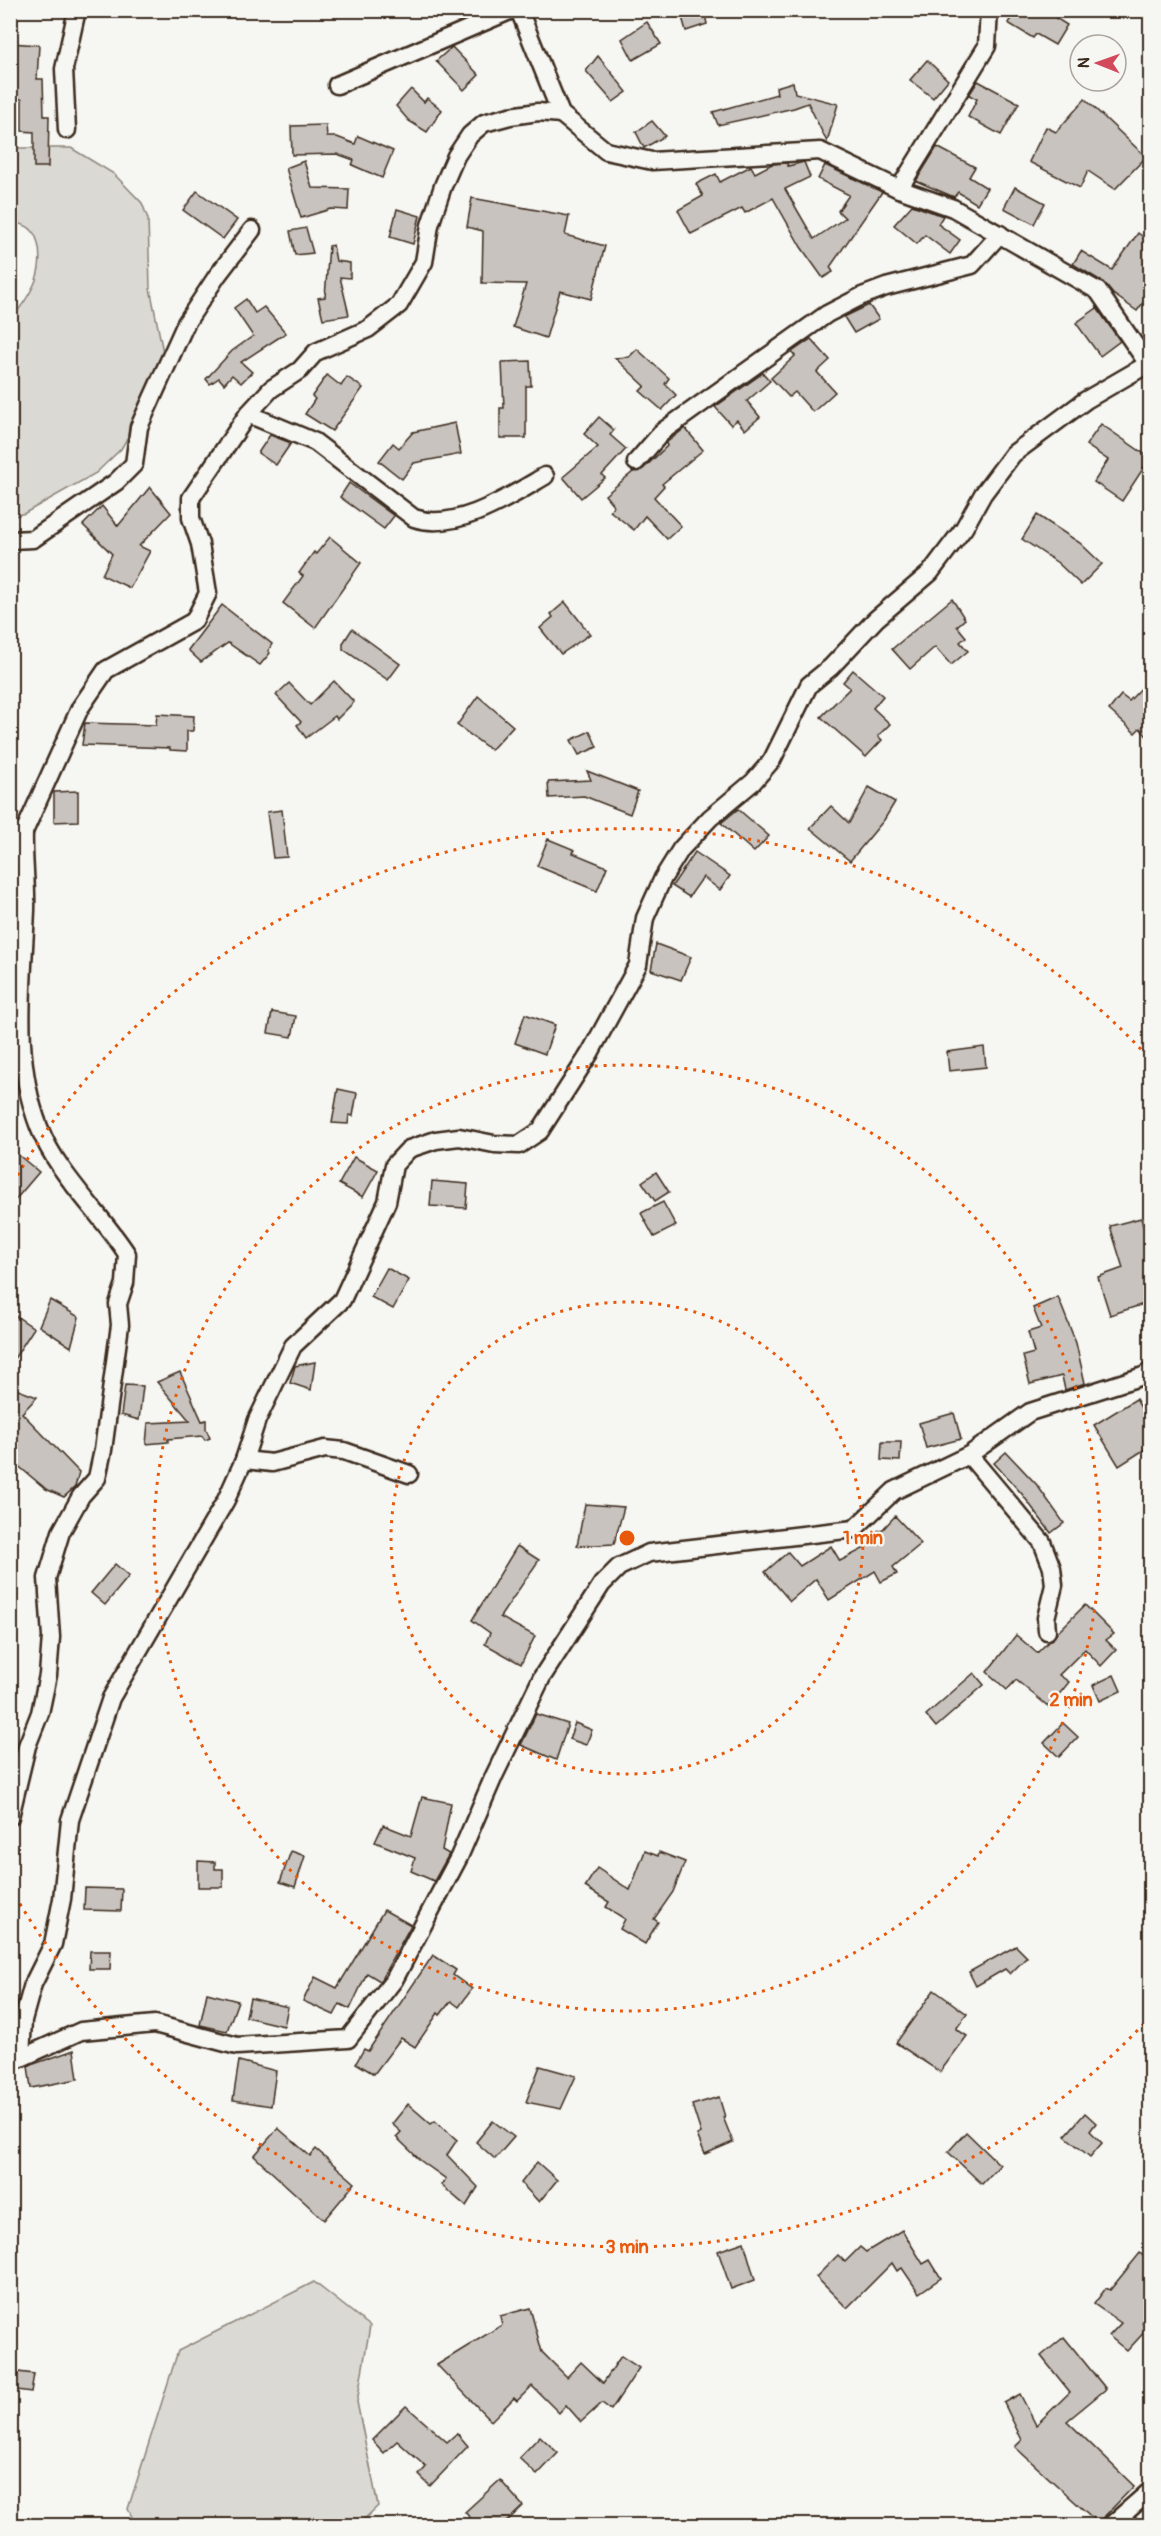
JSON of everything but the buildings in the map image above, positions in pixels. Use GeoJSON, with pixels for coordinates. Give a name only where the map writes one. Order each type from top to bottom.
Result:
{"type":"FeatureCollection","features":[{"type":"Feature","properties":{"kind":"street"},"geometry":{"type":"LineString","coordinates":[[67,130],[64,69],[77,10]]}},
{"type":"Feature","properties":{"kind":"street"},"geometry":{"type":"LineString","coordinates":[[337,85],[512,10]]}},
{"type":"Feature","properties":{"kind":"street"},"geometry":{"type":"LineString","coordinates":[[16,2060],[23,2020],[33,1984],[53,1944],[62,1899],[70,1820],[111,1698],[226,1500],[244,1460],[257,1420],[293,1346],[342,1300],[387,1202],[394,1166],[409,1149],[436,1140],[459,1137],[519,1146],[540,1131],[550,1112],[590,1053],[638,965],[645,918],[663,878],[681,849],[704,824],[753,782],[772,760],[809,685],[831,667],[876,619],[930,573],[964,528],[983,494],[1014,454],[1086,400],[1149,365],[1098,291],[953,208],[899,189],[820,151],[652,161],[606,151],[561,114],[519,10]]}},
{"type":"Feature","properties":{"kind":"street"},"geometry":{"type":"LineString","coordinates":[[899,189],[987,46],[989,10]]}},
{"type":"Feature","properties":{"kind":"street"},"geometry":{"type":"LineString","coordinates":[[10,852],[24,832],[80,708],[106,670],[194,621],[208,593],[200,544],[191,518],[191,498],[248,414],[271,389],[300,370],[316,352],[368,329],[399,305],[424,262],[430,225],[443,186],[456,156],[470,135],[484,123],[510,116],[538,112],[561,114]]}},
{"type":"Feature","properties":{"kind":"street"},"geometry":{"type":"LineString","coordinates":[[10,540],[33,539],[116,482],[134,464],[139,427],[186,323],[217,276],[252,230]]}},
{"type":"Feature","properties":{"kind":"street"},"geometry":{"type":"LineString","coordinates":[[636,462],[663,431],[827,315],[862,296],[886,287],[972,265],[1000,234]]}},
{"type":"Feature","properties":{"kind":"street"},"geometry":{"type":"LineString","coordinates":[[248,414],[315,442],[414,518],[430,524],[446,523],[502,500],[545,476]]}},
{"type":"Feature","properties":{"kind":"street"},"geometry":{"type":"LineString","coordinates":[[10,1817],[27,1746],[40,1713],[48,1675],[51,1637],[47,1578],[61,1532],[81,1496],[97,1478],[101,1459],[120,1325],[118,1304],[125,1284],[128,1254],[65,1173],[39,1129],[27,1085],[21,1024],[26,907],[24,832]]}},
{"type":"Feature","properties":{"kind":"street"},"geometry":{"type":"LineString","coordinates":[[16,2060],[81,2031],[155,2025],[237,2046],[348,2039],[394,1980],[427,1919],[459,1857],[494,1776],[542,1677],[602,1584],[619,1567],[649,1553],[854,1529],[894,1491],[969,1455],[1030,1412],[1143,1377],[1150,1372]]}},
{"type":"Feature","properties":{"kind":"street"},"geometry":{"type":"LineString","coordinates":[[244,1460],[272,1463],[325,1449],[344,1451],[409,1474]]}},
{"type":"Feature","properties":{"kind":"street"},"geometry":{"type":"LineString","coordinates":[[969,1455],[1042,1542],[1052,1568],[1054,1585],[1046,1618],[1047,1631]]}},
{"type":"Feature","properties":{"kind":"street"},"geometry":{"type":"LineString","coordinates":[[1110,2526],[1150,2491]]}},
{"type":"Feature","properties":{"kind":"shaded area"},"geometry":{"type":"Polygon","coordinates":[[[10,143],[13,148],[71,148],[114,174],[142,203],[148,219],[150,288],[163,352],[144,410],[121,449],[96,473],[25,513],[11,517],[11,319],[34,285],[38,271],[39,252],[38,242],[29,228],[21,224],[11,224],[10,143]]]}},
{"type":"Feature","properties":{"kind":"shaded area"},"geometry":{"type":"Polygon","coordinates":[[[314,2282],[370,2326],[357,2402],[378,2506],[358,2525],[136,2525],[128,2509],[178,2351],[314,2282]]]}}]}
